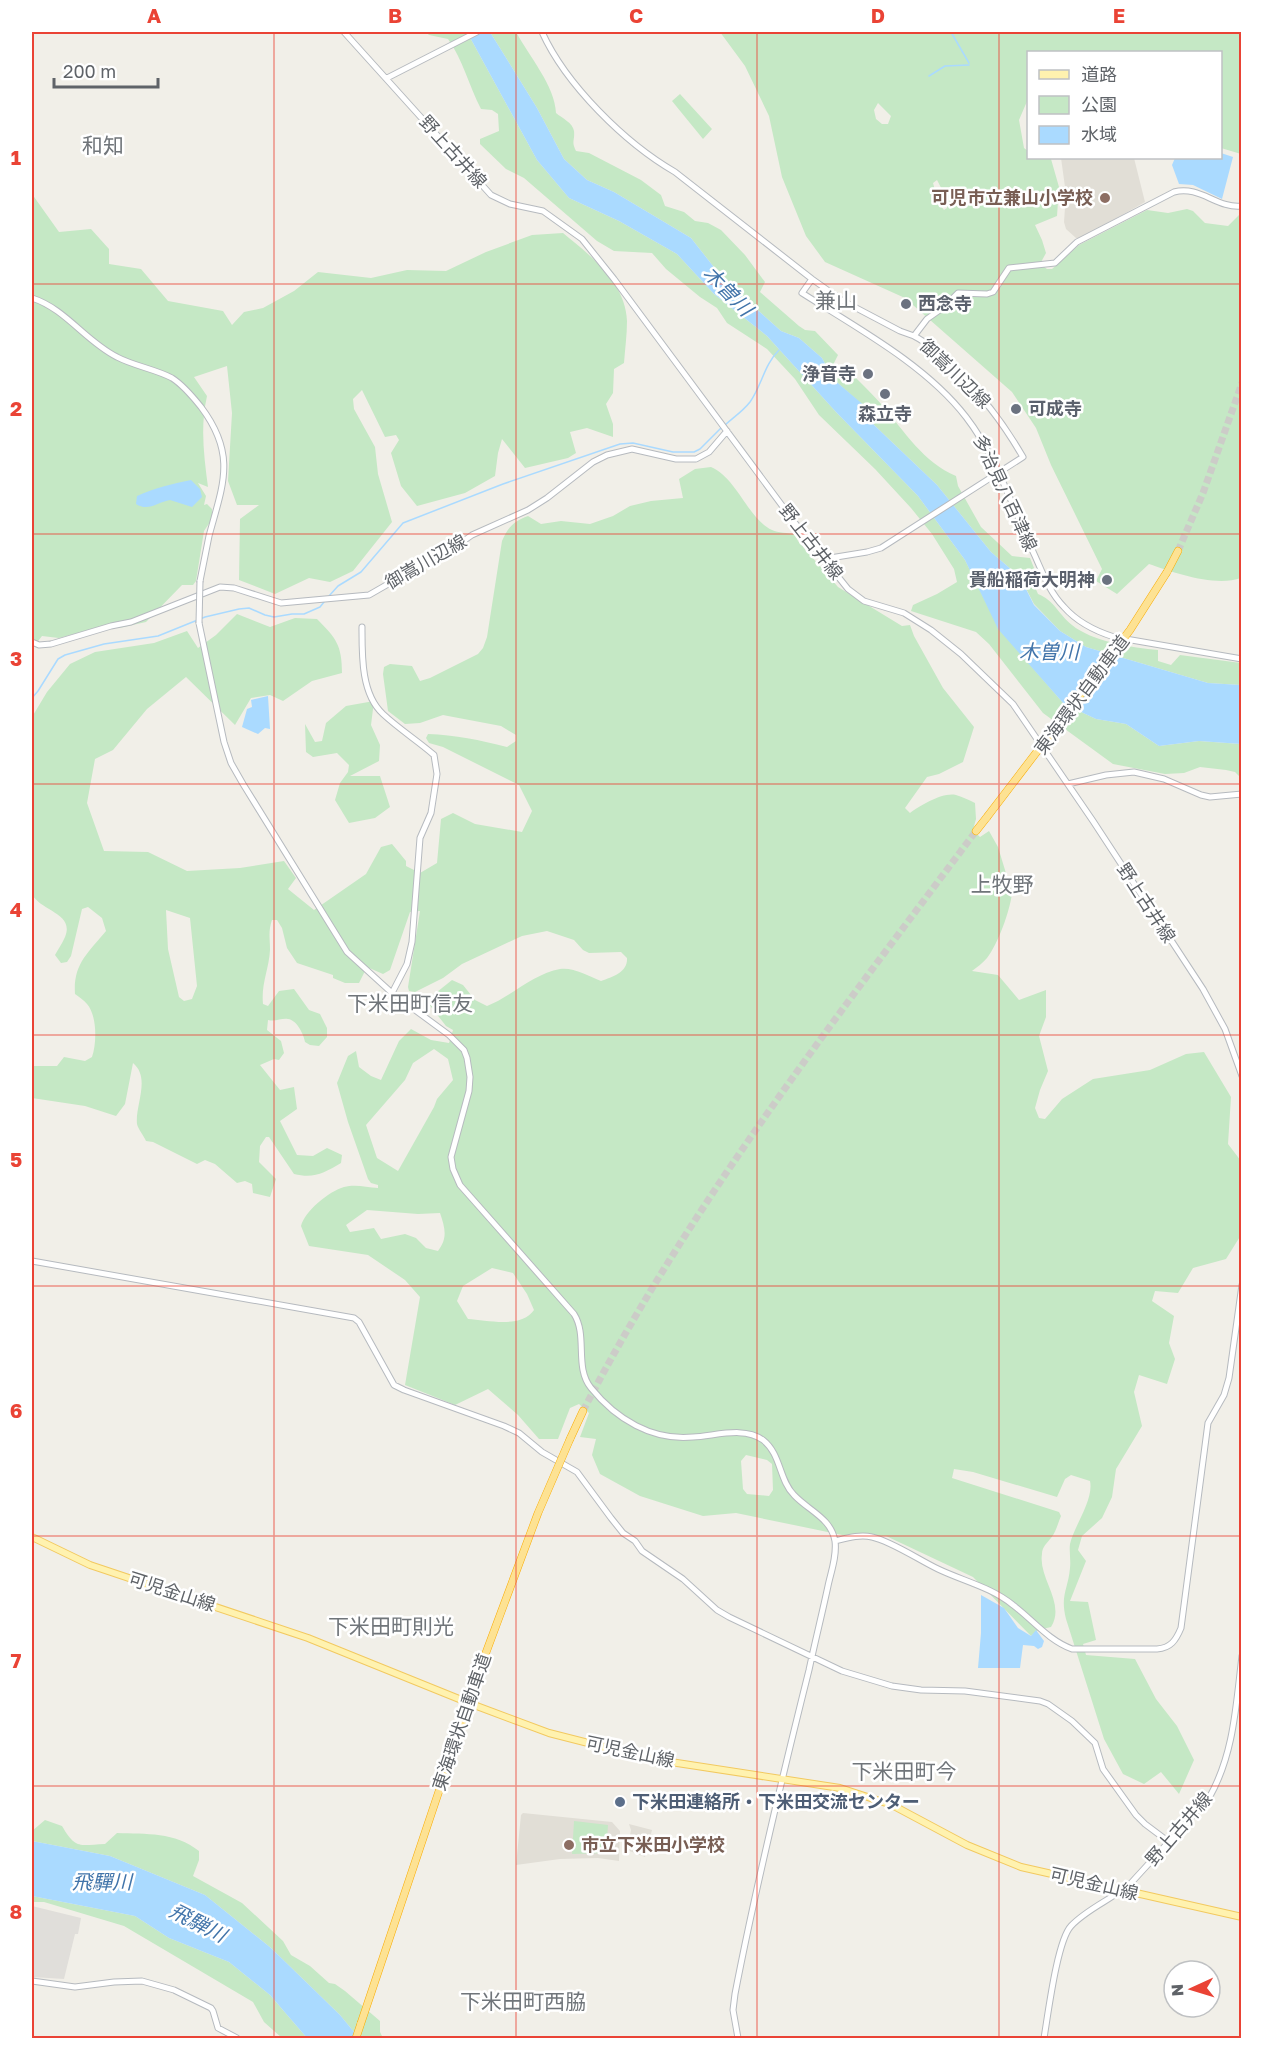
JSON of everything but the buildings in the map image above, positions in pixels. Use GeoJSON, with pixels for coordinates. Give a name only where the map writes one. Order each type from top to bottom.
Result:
{"type":"FeatureCollection","features":[{"type":"Feature","properties":{"kind":"highway","name":"東海環状自動車道"},"geometry":{"type":"LineString","coordinates":[[976,831],[1130,630],[1178,551]]}},
{"type":"Feature","properties":{"kind":"highway","name":"東海環状自動車道"},"geometry":{"type":"LineString","coordinates":[[356,2038],[481,1666],[533,1524],[583,1411]]}},
{"type":"Feature","properties":{"kind":"main road","name":"可児金山線"},"geometry":{"type":"LineString","coordinates":[[32,1537],[90,1565],[308,1638],[549,1733],[651,1758],[840,1788],[892,1805],[999,1860],[1028,1869],[1242,1917]]}},
{"type":"Feature","properties":{"kind":"street","name":"野上古井線"},"geometry":{"type":"LineString","coordinates":[[344,32],[491,195],[510,204],[543,211],[582,239],[840,580],[857,597],[871,604],[904,613],[931,630],[969,662],[1020,712],[1209,1001],[1225,1029],[1242,1076]]}},
{"type":"Feature","properties":{"kind":"street"},"geometry":{"type":"LineString","coordinates":[[387,78],[477,32]]}},
{"type":"Feature","properties":{"kind":"street"},"geometry":{"type":"LineString","coordinates":[[542,32],[577,88],[653,159],[675,172],[843,301],[914,336]]}},
{"type":"Feature","properties":{"kind":"street","name":"御嵩川辺線"},"geometry":{"type":"LineString","coordinates":[[824,559],[860,554],[881,548],[1023,457],[1010,434],[985,400],[941,356],[914,336],[921,325],[958,293],[987,294],[993,292],[1009,268],[1055,263],[1077,242],[1174,192],[1194,191],[1227,205],[1242,206]]}},
{"type":"Feature","properties":{"kind":"street","name":"多治見八百津線"},"geometry":{"type":"LineString","coordinates":[[812,279],[802,292],[911,364],[942,390],[965,415],[979,435],[998,472],[1048,586],[1064,608],[1076,619],[1090,628],[1114,637],[1242,659]]}},
{"type":"Feature","properties":{"kind":"street"},"geometry":{"type":"LineString","coordinates":[[32,298],[61,313],[97,345],[117,357],[172,378],[195,399],[212,422],[222,450],[224,475],[223,488],[209,536],[200,581],[199,623],[224,742],[231,763],[347,952],[392,993],[449,1035],[464,1050],[469,1065],[469,1091],[452,1151],[452,1164],[460,1185],[577,1319],[581,1329],[585,1376],[592,1389],[626,1421],[658,1435],[680,1438],[745,1433],[762,1439],[774,1454],[787,1487],[794,1496],[827,1523],[835,1541],[834,1562],[753,1901],[733,2010],[738,2038]]}},
{"type":"Feature","properties":{"kind":"street","name":"御嵩川辺線"},"geometry":{"type":"LineString","coordinates":[[32,642],[39,645],[51,644],[131,622],[220,587],[234,588],[281,603],[369,595],[409,572],[422,560],[445,554],[472,535],[528,510],[593,462],[607,455],[632,449],[676,459],[696,459],[709,452],[727,431]]}},
{"type":"Feature","properties":{"kind":"street"},"geometry":{"type":"LineString","coordinates":[[362,627],[362,662],[376,705],[383,714],[434,754],[437,763],[431,813],[420,838],[412,942],[407,964],[392,993]]}},
{"type":"Feature","properties":{"kind":"street"},"geometry":{"type":"LineString","coordinates":[[1068,784],[1106,775],[1134,772],[1164,779],[1210,797],[1242,794]]}},
{"type":"Feature","properties":{"kind":"street"},"geometry":{"type":"LineString","coordinates":[[32,1261],[354,1318],[359,1322],[394,1385],[519,1433],[542,1452],[577,1472],[623,1533],[635,1541],[642,1551],[683,1579],[717,1610],[842,1671],[902,1688],[971,1691],[1048,1704],[1079,1727],[1095,1743],[1103,1769],[1136,1815],[1169,1842]]}},
{"type":"Feature","properties":{"kind":"street"},"geometry":{"type":"LineString","coordinates":[[835,1541],[862,1536],[885,1541],[940,1570],[992,1591],[1012,1604],[1048,1635],[1072,1649],[1167,1647],[1178,1637],[1184,1613],[1208,1423],[1224,1395],[1229,1378],[1242,1285]]}},
{"type":"Feature","properties":{"kind":"street","name":"野上古井線"},"geometry":{"type":"LineString","coordinates":[[1044,2038],[1065,1934],[1087,1912],[1122,1891],[1169,1842],[1209,1797],[1225,1767],[1233,1727],[1242,1656]]}},
{"type":"Feature","properties":{"kind":"street"},"geometry":{"type":"LineString","coordinates":[[32,1981],[75,1987],[134,1981],[155,1984],[174,1990],[211,2008],[218,2028],[237,2038]]}},
{"type":"Feature","properties":{"kind":"shaded area","name":"可児市立兼山小学校"},"geometry":{"type":"Polygon","coordinates":[[[1061,159],[1134,159],[1145,202],[1080,239],[1066,229],[1064,222],[1066,194],[1061,159]]]}},
{"type":"Feature","properties":{"kind":"shaded area","name":"市立下米田小学校"},"geometry":{"type":"Polygon","coordinates":[[[523,1813],[612,1822],[620,1831],[619,1861],[598,1858],[560,1859],[516,1865],[523,1813]]]}},
{"type":"Feature","properties":{"kind":"shaded area"},"geometry":{"type":"Polygon","coordinates":[[[629,1824],[652,1830],[645,1857],[627,1850],[631,1830],[629,1824]]]}},
{"type":"Feature","properties":{"kind":"shaded area"},"geometry":{"type":"Polygon","coordinates":[[[32,1906],[81,1918],[64,1979],[32,1977],[32,1906]]]}},
{"type":"Feature","properties":{"kind":"green space"},"geometry":{"type":"Polygon","coordinates":[[[426,32],[467,32],[537,160],[569,198],[619,221],[677,254],[714,294],[767,336],[836,412],[918,496],[965,560],[999,629],[1064,704],[1096,719],[1126,724],[1159,746],[1199,741],[1241,744],[1241,778],[1235,772],[1200,767],[1184,773],[1165,774],[1113,764],[1043,713],[989,644],[976,632],[911,611],[913,605],[957,582],[954,569],[932,534],[911,508],[875,469],[819,415],[795,379],[767,349],[727,323],[717,308],[666,269],[652,253],[614,251],[597,241],[524,178],[506,169],[480,144],[480,139],[499,131],[498,114],[492,110],[481,109],[448,39],[429,35],[426,32]]]}},
{"type":"Feature","properties":{"kind":"green space"},"geometry":{"type":"Polygon","coordinates":[[[490,32],[516,32],[551,92],[556,113],[573,128],[573,143],[576,151],[589,153],[641,180],[661,195],[665,206],[684,212],[695,221],[708,223],[721,230],[745,255],[765,282],[760,292],[799,326],[805,330],[815,331],[838,355],[834,363],[835,369],[847,378],[856,378],[924,455],[956,476],[958,486],[981,527],[1012,556],[1030,558],[1036,573],[1031,578],[1038,594],[1048,600],[1067,621],[1080,631],[1101,639],[1158,650],[1158,661],[1171,665],[1180,655],[1241,663],[1241,685],[1208,683],[1086,647],[1060,631],[1034,604],[1020,577],[991,552],[937,485],[873,424],[865,407],[833,379],[822,358],[799,338],[781,331],[724,280],[691,238],[614,192],[587,180],[564,159],[537,108],[490,32]]]}},
{"type":"Feature","properties":{"kind":"green space"},"geometry":{"type":"Polygon","coordinates":[[[720,32],[1241,32],[1241,154],[1222,148],[1222,51],[1027,51],[1027,101],[1019,120],[1027,159],[1051,159],[1059,187],[1057,216],[1035,225],[1046,253],[1040,264],[1047,269],[1052,269],[1079,245],[1147,210],[1168,213],[1187,209],[1193,211],[1205,223],[1228,226],[1239,215],[1241,216],[1241,578],[1207,580],[1149,564],[1117,594],[1096,581],[1102,569],[1051,465],[1036,428],[1012,392],[905,298],[825,262],[806,236],[782,177],[769,116],[745,66],[720,32]],[[878,103],[874,110],[876,119],[882,124],[888,124],[891,116],[878,103]],[[937,180],[933,183],[935,199],[944,210],[947,208],[948,201],[937,180]]]}},
{"type":"Feature","properties":{"kind":"green space"},"geometry":{"type":"Polygon","coordinates":[[[680,94],[712,129],[703,139],[672,101],[680,94]]]}},
{"type":"Feature","properties":{"kind":"green space"},"geometry":{"type":"Polygon","coordinates":[[[32,194],[59,232],[91,229],[109,249],[109,264],[141,269],[168,301],[223,311],[232,325],[244,312],[263,308],[294,291],[318,272],[371,278],[407,270],[446,271],[486,252],[532,235],[563,233],[605,271],[620,294],[625,307],[627,326],[624,363],[614,369],[613,393],[606,404],[613,424],[613,437],[587,428],[570,432],[576,453],[568,458],[525,468],[502,439],[495,476],[465,493],[417,506],[401,486],[391,453],[399,440],[396,435],[385,437],[362,390],[353,399],[354,409],[375,447],[378,474],[392,522],[353,571],[330,582],[309,578],[275,594],[239,580],[240,519],[259,505],[237,505],[228,481],[232,413],[227,366],[194,377],[207,396],[203,430],[208,487],[198,483],[206,496],[204,505],[207,504],[212,509],[212,519],[204,531],[196,581],[193,585],[182,585],[146,622],[119,628],[104,626],[59,638],[42,636],[32,649],[32,194]]]}},
{"type":"Feature","properties":{"kind":"green space"},"geometry":{"type":"Polygon","coordinates":[[[711,467],[720,472],[764,525],[774,531],[795,534],[798,541],[838,587],[902,626],[910,625],[943,688],[974,727],[963,762],[939,774],[927,777],[905,808],[910,813],[945,795],[964,798],[975,803],[976,819],[973,830],[980,837],[989,831],[998,847],[1012,893],[1011,900],[1003,927],[991,952],[972,971],[998,975],[1019,1000],[1046,990],[1046,1017],[1039,1036],[1048,1071],[1035,1108],[1039,1118],[1045,1119],[1062,1099],[1093,1079],[1150,1070],[1186,1054],[1204,1052],[1231,1097],[1228,1144],[1241,1161],[1241,1235],[1226,1259],[1193,1268],[1178,1293],[1155,1291],[1152,1301],[1174,1316],[1169,1343],[1175,1359],[1167,1384],[1139,1375],[1134,1392],[1142,1426],[1116,1469],[1112,1497],[1102,1518],[1082,1536],[1078,1550],[1086,1561],[1070,1601],[1088,1602],[1096,1640],[1083,1644],[1086,1655],[1135,1659],[1156,1699],[1177,1726],[1194,1760],[1179,1794],[1161,1772],[1144,1784],[1123,1774],[1104,1739],[1066,1619],[1064,1598],[1070,1568],[1070,1544],[1089,1496],[1090,1481],[1071,1475],[1065,1479],[1057,1497],[973,1472],[954,1469],[952,1478],[1059,1512],[1061,1516],[1042,1554],[1044,1572],[1054,1600],[1055,1618],[1051,1627],[1038,1630],[1031,1636],[973,1577],[886,1536],[842,1535],[736,1513],[703,1516],[640,1496],[600,1474],[592,1455],[596,1439],[580,1437],[589,1413],[579,1404],[570,1408],[558,1439],[539,1439],[518,1415],[488,1389],[455,1405],[405,1385],[420,1297],[405,1280],[368,1255],[309,1246],[301,1226],[303,1220],[318,1203],[344,1187],[378,1188],[378,1185],[371,1183],[368,1179],[337,1083],[348,1056],[356,1051],[359,1067],[381,1080],[399,1041],[411,1029],[431,1040],[449,1043],[453,1030],[446,1026],[428,1003],[432,996],[452,980],[463,985],[475,1000],[487,1006],[551,971],[565,969],[576,971],[601,981],[610,978],[619,973],[627,963],[627,958],[621,952],[589,953],[574,940],[547,931],[522,936],[462,964],[443,978],[415,992],[409,991],[408,987],[420,911],[410,912],[390,970],[383,974],[367,967],[359,983],[345,983],[333,978],[333,975],[297,963],[287,948],[282,928],[277,920],[272,920],[263,1004],[268,1006],[279,991],[294,989],[309,1010],[320,1014],[327,1028],[327,1037],[319,1046],[310,1045],[305,1042],[300,1028],[291,1020],[268,1020],[267,1030],[281,1041],[284,1053],[279,1060],[274,1059],[260,1065],[280,1090],[294,1087],[297,1109],[280,1121],[297,1155],[313,1156],[327,1148],[342,1155],[341,1163],[324,1172],[307,1176],[294,1174],[269,1137],[266,1137],[260,1146],[259,1162],[276,1179],[270,1197],[253,1193],[252,1184],[245,1181],[237,1183],[215,1164],[205,1160],[197,1164],[153,1142],[146,1141],[137,1124],[142,1084],[138,1069],[133,1063],[125,1104],[116,1116],[85,1106],[32,1098],[32,1066],[57,1066],[64,1057],[85,1061],[92,1057],[95,1037],[93,1015],[86,1003],[75,994],[76,975],[83,960],[106,931],[102,918],[88,907],[82,909],[71,956],[67,962],[61,963],[55,955],[65,937],[67,929],[65,923],[61,917],[36,900],[32,894],[32,717],[47,692],[70,664],[95,652],[154,643],[187,631],[198,648],[216,635],[237,614],[270,627],[295,618],[317,619],[337,643],[341,655],[342,673],[312,681],[283,701],[270,695],[251,698],[235,725],[186,677],[147,709],[113,750],[95,759],[87,803],[104,851],[148,852],[187,871],[240,868],[284,861],[296,878],[288,889],[314,910],[366,874],[381,847],[392,844],[406,861],[406,866],[420,873],[437,863],[441,819],[453,813],[475,824],[522,832],[532,811],[519,785],[443,747],[429,743],[426,738],[428,734],[448,735],[507,747],[516,741],[516,735],[501,726],[443,715],[420,723],[405,724],[388,711],[384,667],[390,664],[412,666],[420,681],[478,654],[487,637],[502,541],[509,528],[519,520],[528,516],[541,524],[561,521],[590,524],[613,516],[630,506],[651,501],[683,498],[679,479],[695,469],[711,467]],[[166,910],[168,949],[179,997],[184,1001],[192,999],[197,986],[190,918],[166,910]],[[434,1049],[413,1063],[405,1080],[366,1125],[377,1158],[398,1171],[437,1099],[453,1080],[448,1059],[434,1049]],[[367,1210],[346,1225],[350,1232],[374,1228],[381,1239],[405,1234],[416,1238],[426,1248],[438,1251],[444,1237],[440,1213],[418,1214],[367,1210]],[[492,1268],[463,1286],[457,1301],[468,1319],[494,1322],[521,1320],[534,1310],[527,1294],[513,1273],[492,1268]],[[746,1455],[741,1461],[743,1489],[747,1494],[769,1496],[773,1490],[772,1464],[767,1460],[746,1455]]]}},
{"type":"Feature","properties":{"kind":"green space"},"geometry":{"type":"Polygon","coordinates":[[[374,701],[371,725],[380,745],[379,761],[350,776],[380,776],[390,807],[375,818],[349,823],[335,800],[349,765],[337,753],[313,757],[306,752],[305,724],[315,742],[322,741],[326,723],[346,706],[374,701]]]}},
{"type":"Feature","properties":{"kind":"green space"},"geometry":{"type":"Polygon","coordinates":[[[45,1820],[62,1826],[75,1843],[84,1845],[105,1844],[117,1833],[160,1835],[190,1845],[199,1851],[199,1860],[193,1876],[242,1903],[283,1941],[291,1955],[310,1966],[329,1983],[345,1991],[380,2021],[380,2032],[383,2038],[359,2038],[340,2015],[271,1948],[205,1895],[110,1856],[32,1841],[32,1831],[45,1820]]]}},
{"type":"Feature","properties":{"kind":"green space"},"geometry":{"type":"Polygon","coordinates":[[[574,1821],[608,1825],[606,1853],[572,1854],[574,1821]]]}},
{"type":"Feature","properties":{"kind":"green space"},"geometry":{"type":"Polygon","coordinates":[[[32,1896],[135,1916],[169,1938],[229,1962],[270,1995],[307,2038],[282,2038],[264,2022],[253,2002],[124,1926],[44,1902],[32,1902],[32,1896]]]}},
{"type":"Feature","properties":{"kind":"water","name":"木曽川"},"geometry":{"type":"Polygon","coordinates":[[[467,32],[490,32],[537,108],[564,159],[587,180],[614,192],[691,238],[724,280],[781,331],[799,338],[822,358],[833,379],[866,407],[873,424],[937,485],[991,552],[1020,577],[1034,605],[1060,631],[1086,647],[1208,683],[1241,685],[1241,744],[1199,741],[1159,746],[1126,724],[1096,719],[1064,704],[998,629],[965,560],[918,496],[836,412],[767,336],[714,294],[677,254],[619,221],[569,198],[537,160],[467,32]]]}},
{"type":"Feature","properties":{"kind":"water"},"geometry":{"type":"Polygon","coordinates":[[[1222,153],[1233,157],[1222,199],[1193,185],[1179,184],[1172,165],[1175,159],[1222,159],[1222,153]]]}},
{"type":"Feature","properties":{"kind":"water"},"geometry":{"type":"Polygon","coordinates":[[[191,480],[200,489],[202,497],[192,507],[170,500],[149,507],[136,504],[137,496],[143,493],[191,480]]]}},
{"type":"Feature","properties":{"kind":"water"},"geometry":{"type":"Polygon","coordinates":[[[268,696],[270,729],[265,728],[258,734],[242,727],[247,709],[252,707],[251,700],[268,696]]]}},
{"type":"Feature","properties":{"kind":"water"},"geometry":{"type":"Polygon","coordinates":[[[981,1595],[1004,1608],[1018,1628],[1031,1636],[1036,1630],[1044,1641],[1042,1647],[1038,1649],[1034,1646],[1023,1645],[1020,1668],[978,1668],[981,1595]]]}},
{"type":"Feature","properties":{"kind":"water","name":"飛驒川"},"geometry":{"type":"Polygon","coordinates":[[[32,1841],[110,1856],[205,1895],[271,1948],[340,2015],[359,2038],[307,2038],[270,1995],[229,1962],[169,1938],[135,1916],[32,1896],[32,1841]]]}},
{"type":"Feature","properties":{"kind":"waterway"},"geometry":{"type":"LineString","coordinates":[[951,32],[969,63]]}},
{"type":"Feature","properties":{"kind":"waterway"},"geometry":{"type":"LineString","coordinates":[[929,76],[945,66],[969,65]]}},
{"type":"Feature","properties":{"kind":"waterway"},"geometry":{"type":"LineString","coordinates":[[725,425],[750,402],[770,362],[779,350]]}},
{"type":"Feature","properties":{"kind":"waterway"},"geometry":{"type":"LineString","coordinates":[[329,596],[338,586],[361,572],[403,523],[503,484],[620,444],[633,443],[673,452],[694,452],[721,428]]}},
{"type":"Feature","properties":{"kind":"waterway"},"geometry":{"type":"LineString","coordinates":[[32,698],[58,659],[65,655],[104,644],[158,636],[205,617],[239,609],[249,608],[274,617],[304,614],[320,607],[324,602]]}},
{"type":"Feature","properties":{"kind":"tunnel"},"geometry":{"type":"LineString","coordinates":[[1178,551],[1203,493],[1242,383]]}},
{"type":"Feature","properties":{"kind":"tunnel"},"geometry":{"type":"LineString","coordinates":[[583,1411],[625,1334],[718,1185],[819,1042],[976,831]]}},
{"type":"Feature","properties":{"kind":"place","name":"可児市立兼山小学校"},"geometry":{"type":"Point","coordinates":[1105,198]}},
{"type":"Feature","properties":{"kind":"place","name":"西念寺"},"geometry":{"type":"Point","coordinates":[906,304]}},
{"type":"Feature","properties":{"kind":"place","name":"浄音寺"},"geometry":{"type":"Point","coordinates":[868,374]}},
{"type":"Feature","properties":{"kind":"place","name":"森立寺"},"geometry":{"type":"Point","coordinates":[885,394]}},
{"type":"Feature","properties":{"kind":"place","name":"可成寺"},"geometry":{"type":"Point","coordinates":[1016,409]}},
{"type":"Feature","properties":{"kind":"place","name":"貴船稲荷大明神"},"geometry":{"type":"Point","coordinates":[1107,580]}},
{"type":"Feature","properties":{"kind":"place","name":"下米田連絡所・下米田交流センター"},"geometry":{"type":"Point","coordinates":[620,1802]}},
{"type":"Feature","properties":{"kind":"place","name":"市立下米田小学校"},"geometry":{"type":"Point","coordinates":[569,1845]}},
{"type":"Feature","properties":{"kind":"district","name":"和知"},"geometry":{"type":"Point","coordinates":[103,146]}},
{"type":"Feature","properties":{"kind":"district","name":"兼山"},"geometry":{"type":"Point","coordinates":[836,301]}},
{"type":"Feature","properties":{"kind":"district","name":"上牧野"},"geometry":{"type":"Point","coordinates":[1002,885]}},
{"type":"Feature","properties":{"kind":"district","name":"下米田町信友"},"geometry":{"type":"Point","coordinates":[410,1004]}},
{"type":"Feature","properties":{"kind":"district","name":"下米田町則光"},"geometry":{"type":"Point","coordinates":[391,1627]}},
{"type":"Feature","properties":{"kind":"district","name":"下米田町今"},"geometry":{"type":"Point","coordinates":[904,1772]}},
{"type":"Feature","properties":{"kind":"district","name":"下米田町西脇"},"geometry":{"type":"Point","coordinates":[523,2002]}},
{"type":"Feature","properties":{"kind":"water label","name":"飛騨川"},"geometry":{"type":"Point","coordinates":[198,1923]}}]}
